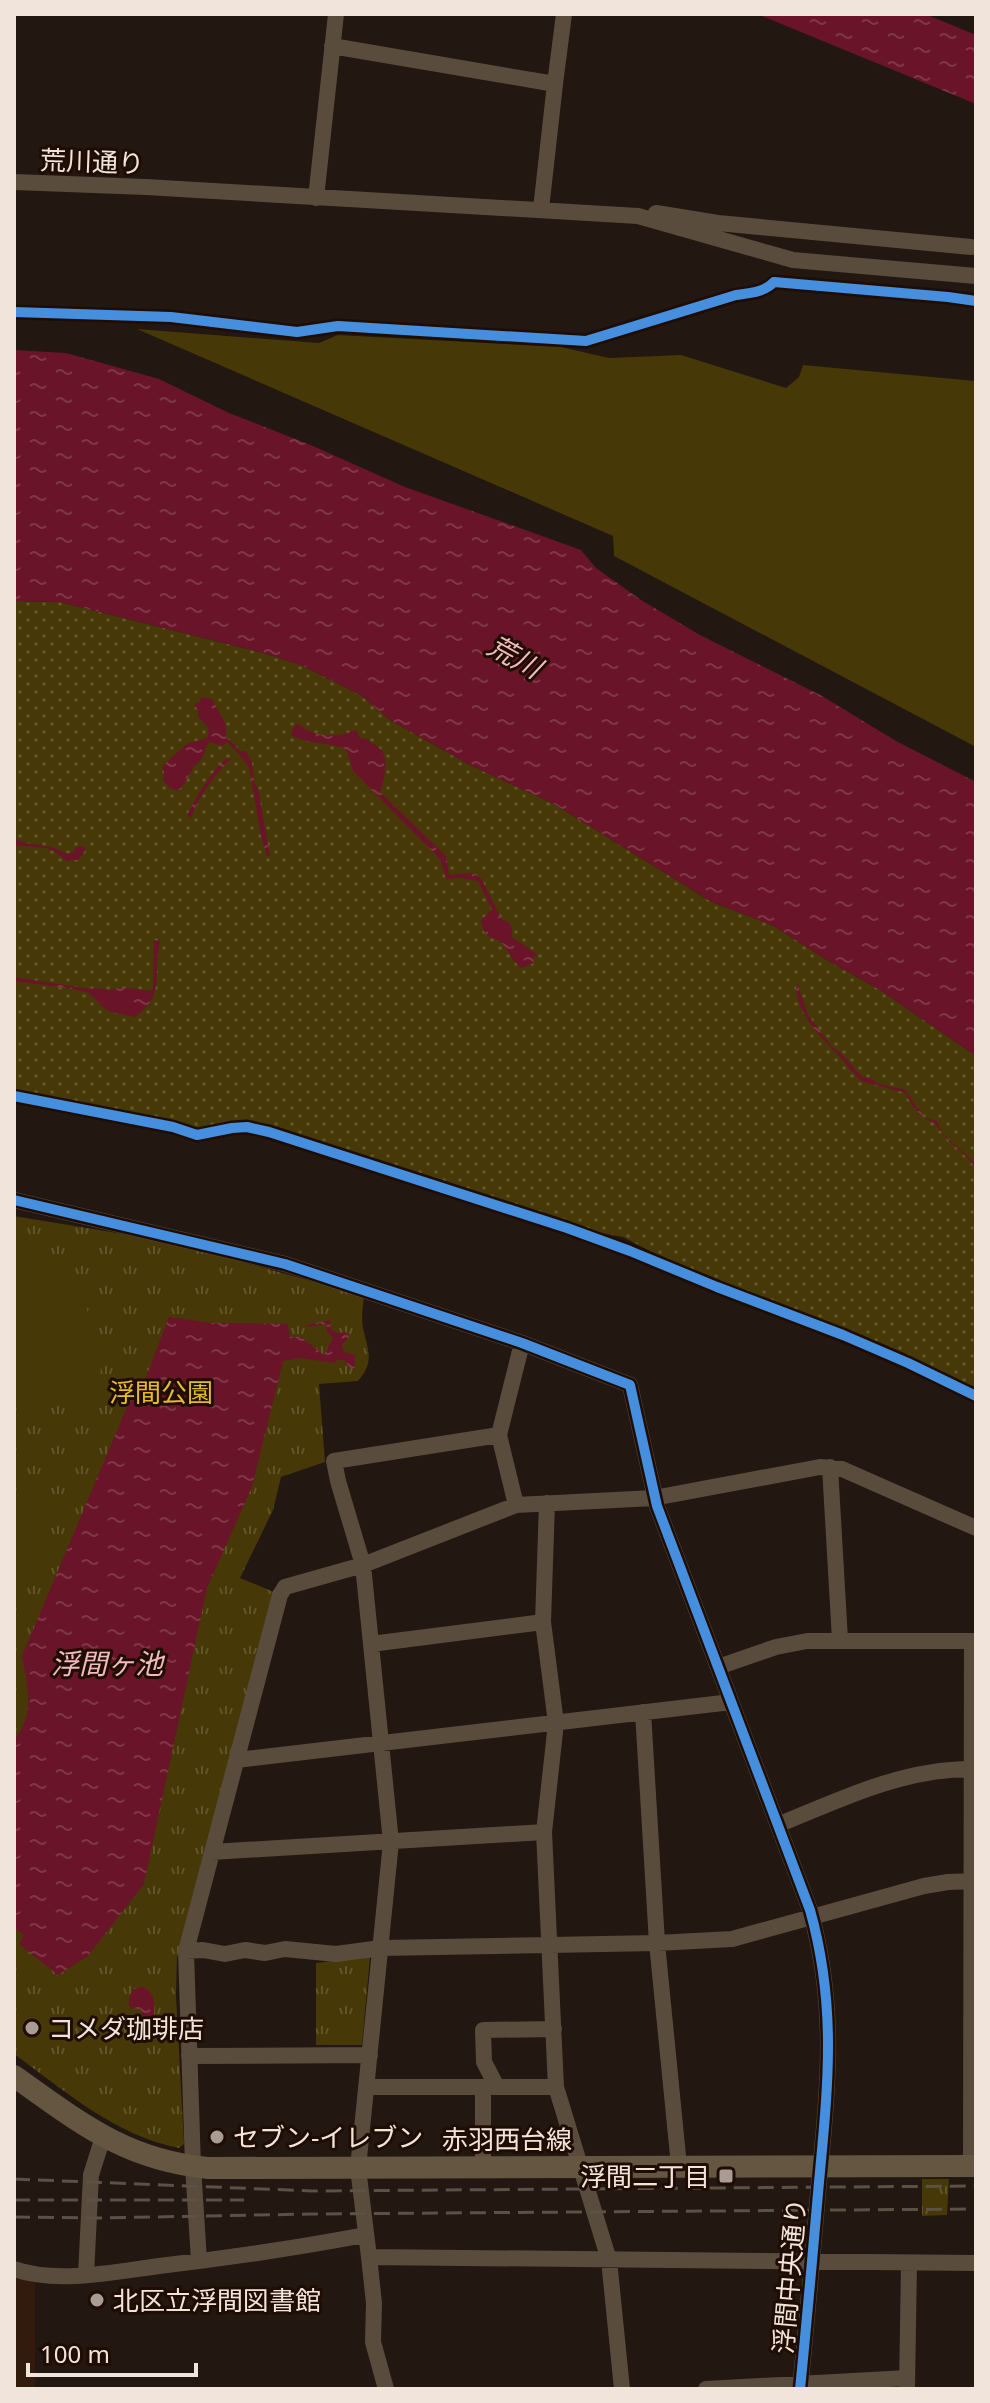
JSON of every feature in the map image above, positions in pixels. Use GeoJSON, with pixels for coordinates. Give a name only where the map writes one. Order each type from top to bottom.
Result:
{"type":"FeatureCollection","features":[{"type":"Feature","properties":{"kind":"main road","name":"赤羽西台線"},"geometry":{"type":"LineString","coordinates":[[14,2076],[103,2137],[141,2154],[193,2166],[974,2166]]}},
{"type":"Feature","properties":{"kind":"street"},"geometry":{"type":"LineString","coordinates":[[316,198],[336,14]]}},
{"type":"Feature","properties":{"kind":"street"},"geometry":{"type":"LineString","coordinates":[[541,209],[564,14]]}},
{"type":"Feature","properties":{"kind":"street"},"geometry":{"type":"LineString","coordinates":[[332,46],[555,84]]}},
{"type":"Feature","properties":{"kind":"street","name":"荒川通り"},"geometry":{"type":"LineString","coordinates":[[14,182],[638,216]]}},
{"type":"Feature","properties":{"kind":"street"},"geometry":{"type":"LineString","coordinates":[[638,216],[659,213],[718,223],[971,247]]}},
{"type":"Feature","properties":{"kind":"street"},"geometry":{"type":"LineString","coordinates":[[638,216],[793,260],[976,276]]}},
{"type":"Feature","properties":{"kind":"street"},"geometry":{"type":"LineString","coordinates":[[14,1200],[285,1264],[522,1343],[499,1435],[516,1505]]}},
{"type":"Feature","properties":{"kind":"street","name":"浮間中央通り"},"geometry":{"type":"LineString","coordinates":[[522,1343],[630,1385],[654,1498],[812,1917],[824,1977],[829,2078],[800,2386]]}},
{"type":"Feature","properties":{"kind":"street"},"geometry":{"type":"LineString","coordinates":[[386,2389],[373,2342],[374,2303],[358,2168],[391,1842],[363,1565],[334,1461],[499,1435]]}},
{"type":"Feature","properties":{"kind":"street"},"geometry":{"type":"LineString","coordinates":[[199,2261],[186,1951],[280,1595],[285,1587],[363,1565],[516,1505],[654,1498],[820,1467],[842,1469],[976,1528]]}},
{"type":"Feature","properties":{"kind":"street"},"geometry":{"type":"LineString","coordinates":[[830,1467],[840,1640]]}},
{"type":"Feature","properties":{"kind":"street"},"geometry":{"type":"LineString","coordinates":[[547,1503],[543,1622],[556,1723],[544,1832],[556,2087],[609,2260],[622,2389]]}},
{"type":"Feature","properties":{"kind":"street"},"geometry":{"type":"LineString","coordinates":[[371,1644],[543,1622]]}},
{"type":"Feature","properties":{"kind":"street"},"geometry":{"type":"LineString","coordinates":[[718,1667],[791,1643],[840,1640],[974,1641],[971,1769],[974,2166]]}},
{"type":"Feature","properties":{"kind":"street"},"geometry":{"type":"LineString","coordinates":[[237,1760],[731,1702]]}},
{"type":"Feature","properties":{"kind":"street"},"geometry":{"type":"LineString","coordinates":[[643,1712],[657,1943],[679,2166]]}},
{"type":"Feature","properties":{"kind":"street"},"geometry":{"type":"LineString","coordinates":[[778,1825],[891,1780],[930,1771],[971,1769]]}},
{"type":"Feature","properties":{"kind":"street"},"geometry":{"type":"LineString","coordinates":[[212,1852],[544,1832]]}},
{"type":"Feature","properties":{"kind":"street"},"geometry":{"type":"LineString","coordinates":[[186,1951],[225,1954],[285,1949],[336,1954],[381,1948],[732,1939],[924,1886],[974,1881]]}},
{"type":"Feature","properties":{"kind":"street"},"geometry":{"type":"LineString","coordinates":[[483,2167],[490,2087],[484,2062],[483,2030],[554,2029]]}},
{"type":"Feature","properties":{"kind":"street"},"geometry":{"type":"LineString","coordinates":[[189,2056],[370,2055]]}},
{"type":"Feature","properties":{"kind":"street"},"geometry":{"type":"LineString","coordinates":[[366,2087],[556,2087]]}},
{"type":"Feature","properties":{"kind":"street"},"geometry":{"type":"LineString","coordinates":[[86,2275],[91,2175],[103,2137]]}},
{"type":"Feature","properties":{"kind":"street"},"geometry":{"type":"LineString","coordinates":[[14,2269],[29,2274],[86,2275],[285,2250],[365,2235]]}},
{"type":"Feature","properties":{"kind":"street"},"geometry":{"type":"LineString","coordinates":[[369,2257],[976,2263]]}},
{"type":"Feature","properties":{"kind":"street"},"geometry":{"type":"LineString","coordinates":[[706,2389],[907,2383],[909,2263]]}},
{"type":"Feature","properties":{"kind":"shaded area"},"geometry":{"type":"Polygon","coordinates":[[[14,2274],[35,2278],[35,2389],[14,2389],[14,2274]]]}},
{"type":"Feature","properties":{"kind":"green space"},"geometry":{"type":"Polygon","coordinates":[[[137,329],[319,343],[338,335],[561,347],[609,358],[681,355],[786,388],[799,377],[803,365],[975,381],[976,747],[614,556],[613,536],[137,329]]]}},
{"type":"Feature","properties":{"kind":"green space"},"geometry":{"type":"Polygon","coordinates":[[[14,601],[60,602],[264,653],[303,666],[362,696],[390,720],[470,765],[554,804],[710,901],[774,926],[880,990],[976,1056],[976,1389],[665,1259],[623,1237],[584,1230],[242,1122],[201,1130],[125,1111],[14,1090],[14,601]]]}},
{"type":"Feature","properties":{"kind":"green space","name":"浮間公園"},"geometry":{"type":"Polygon","coordinates":[[[14,1216],[172,1242],[364,1296],[362,1320],[369,1356],[367,1368],[358,1381],[319,1384],[325,1462],[281,1477],[273,1510],[240,1578],[274,1592],[177,1958],[184,2144],[179,2148],[156,2142],[113,2123],[14,2054],[14,1216]]]}},
{"type":"Feature","properties":{"kind":"green space"},"geometry":{"type":"Polygon","coordinates":[[[14,1233],[47,1252],[81,1293],[101,1349],[100,1399],[14,1399],[14,1233]]]}},
{"type":"Feature","properties":{"kind":"green space"},"geometry":{"type":"Polygon","coordinates":[[[14,1505],[42,1505],[40,1571],[14,1570],[14,1505]]]}},
{"type":"Feature","properties":{"kind":"green space"},"geometry":{"type":"Polygon","coordinates":[[[370,1957],[362,2045],[316,2045],[316,1963],[370,1957]]]}},
{"type":"Feature","properties":{"kind":"green space"},"geometry":{"type":"Polygon","coordinates":[[[922,2179],[949,2179],[947,2215],[922,2216],[922,2179]]]}},
{"type":"Feature","properties":{"kind":"water"},"geometry":{"type":"Polygon","coordinates":[[[757,14],[925,14],[976,35],[976,104],[757,14]]]}},
{"type":"Feature","properties":{"kind":"water","name":"荒川"},"geometry":{"type":"Polygon","coordinates":[[[14,350],[66,353],[159,379],[229,413],[405,487],[581,550],[596,568],[641,600],[700,635],[822,696],[896,741],[976,782],[976,1056],[880,990],[774,926],[710,901],[554,804],[470,765],[390,720],[362,696],[303,666],[264,653],[60,602],[14,601],[14,350]]]}},
{"type":"Feature","properties":{"kind":"water"},"geometry":{"type":"Polygon","coordinates":[[[201,697],[212,699],[225,723],[227,742],[223,746],[209,742],[201,760],[193,767],[182,787],[174,790],[163,780],[162,768],[186,745],[207,738],[208,728],[194,705],[200,702],[201,697]]]}},
{"type":"Feature","properties":{"kind":"water"},"geometry":{"type":"Polygon","coordinates":[[[298,724],[326,735],[356,730],[361,739],[365,738],[380,749],[385,766],[380,792],[446,856],[449,875],[473,873],[481,878],[502,920],[509,922],[512,937],[537,954],[533,958],[534,963],[521,968],[502,943],[485,932],[481,920],[492,910],[478,881],[446,879],[440,859],[353,771],[347,751],[342,747],[292,736],[298,724]]]}},
{"type":"Feature","properties":{"kind":"water"},"geometry":{"type":"Polygon","coordinates":[[[246,751],[252,763],[270,856],[267,856],[261,836],[249,767],[239,754],[246,751]]]}},
{"type":"Feature","properties":{"kind":"water"},"geometry":{"type":"Polygon","coordinates":[[[227,758],[231,759],[208,786],[191,818],[187,815],[200,792],[227,758]]]}},
{"type":"Feature","properties":{"kind":"water"},"geometry":{"type":"Polygon","coordinates":[[[14,838],[54,848],[66,854],[74,852],[76,847],[84,846],[85,851],[78,860],[67,862],[47,848],[14,845],[14,838]]]}},
{"type":"Feature","properties":{"kind":"water"},"geometry":{"type":"Polygon","coordinates":[[[154,940],[160,941],[155,991],[145,1008],[135,1017],[111,1012],[89,993],[14,981],[14,977],[90,989],[147,991],[153,989],[154,940]]]}},
{"type":"Feature","properties":{"kind":"water"},"geometry":{"type":"Polygon","coordinates":[[[797,983],[808,1015],[832,1047],[862,1077],[906,1090],[925,1118],[937,1121],[942,1133],[975,1163],[976,1169],[944,1136],[935,1123],[926,1119],[918,1112],[906,1093],[861,1081],[855,1075],[804,1013],[799,1003],[797,983]]]}},
{"type":"Feature","properties":{"kind":"water","name":"浮間ヶ池"},"geometry":{"type":"Polygon","coordinates":[[[169,1317],[211,1323],[288,1324],[290,1337],[301,1337],[324,1355],[333,1338],[327,1332],[327,1324],[307,1325],[330,1320],[331,1330],[346,1332],[349,1337],[342,1345],[344,1352],[355,1355],[355,1368],[350,1368],[344,1360],[334,1363],[300,1358],[283,1361],[252,1487],[207,1588],[144,1884],[88,1956],[58,1975],[19,1944],[24,1935],[14,1928],[14,1739],[28,1710],[22,1656],[129,1402],[138,1398],[169,1317]]]}},
{"type":"Feature","properties":{"kind":"water"},"geometry":{"type":"Polygon","coordinates":[[[142,1987],[153,1998],[152,2026],[144,2026],[141,2009],[129,2006],[131,1993],[142,1987]]]}},
{"type":"Feature","properties":{"kind":"waterway"},"geometry":{"type":"LineString","coordinates":[[227,740],[241,754]]}},
{"type":"Feature","properties":{"kind":"railway"},"geometry":{"type":"LineString","coordinates":[[14,2179],[312,2191],[976,2186]]}},
{"type":"Feature","properties":{"kind":"railway"},"geometry":{"type":"LineString","coordinates":[[14,2200],[244,2200]]}},
{"type":"Feature","properties":{"kind":"railway"},"geometry":{"type":"LineString","coordinates":[[14,2217],[976,2209]]}},
{"type":"Feature","properties":{"kind":"cycle path"},"geometry":{"type":"LineString","coordinates":[[14,312],[171,317],[297,332],[338,326],[586,341],[761,290],[774,282],[976,301]]}},
{"type":"Feature","properties":{"kind":"cycle path"},"geometry":{"type":"LineString","coordinates":[[14,1096],[173,1127],[197,1135],[247,1127],[269,1132],[630,1251],[843,1335],[976,1396]]}},
{"type":"Feature","properties":{"kind":"cycle path"},"geometry":{"type":"LineString","coordinates":[[14,1200],[285,1264],[522,1343],[630,1385],[657,1506],[810,1910],[819,1945],[827,2013],[827,2079],[800,2389]]}},
{"type":"Feature","properties":{"kind":"place","name":"コメダ珈琲店"},"geometry":{"type":"Point","coordinates":[32,2028]}},
{"type":"Feature","properties":{"kind":"place","name":"セブン-イレブン"},"geometry":{"type":"Point","coordinates":[217,2137]}},
{"type":"Feature","properties":{"kind":"place","name":"浮間二丁目"},"geometry":{"type":"Point","coordinates":[726,2176]}},
{"type":"Feature","properties":{"kind":"place","name":"北区立浮間図書館"},"geometry":{"type":"Point","coordinates":[97,2300]}}]}
